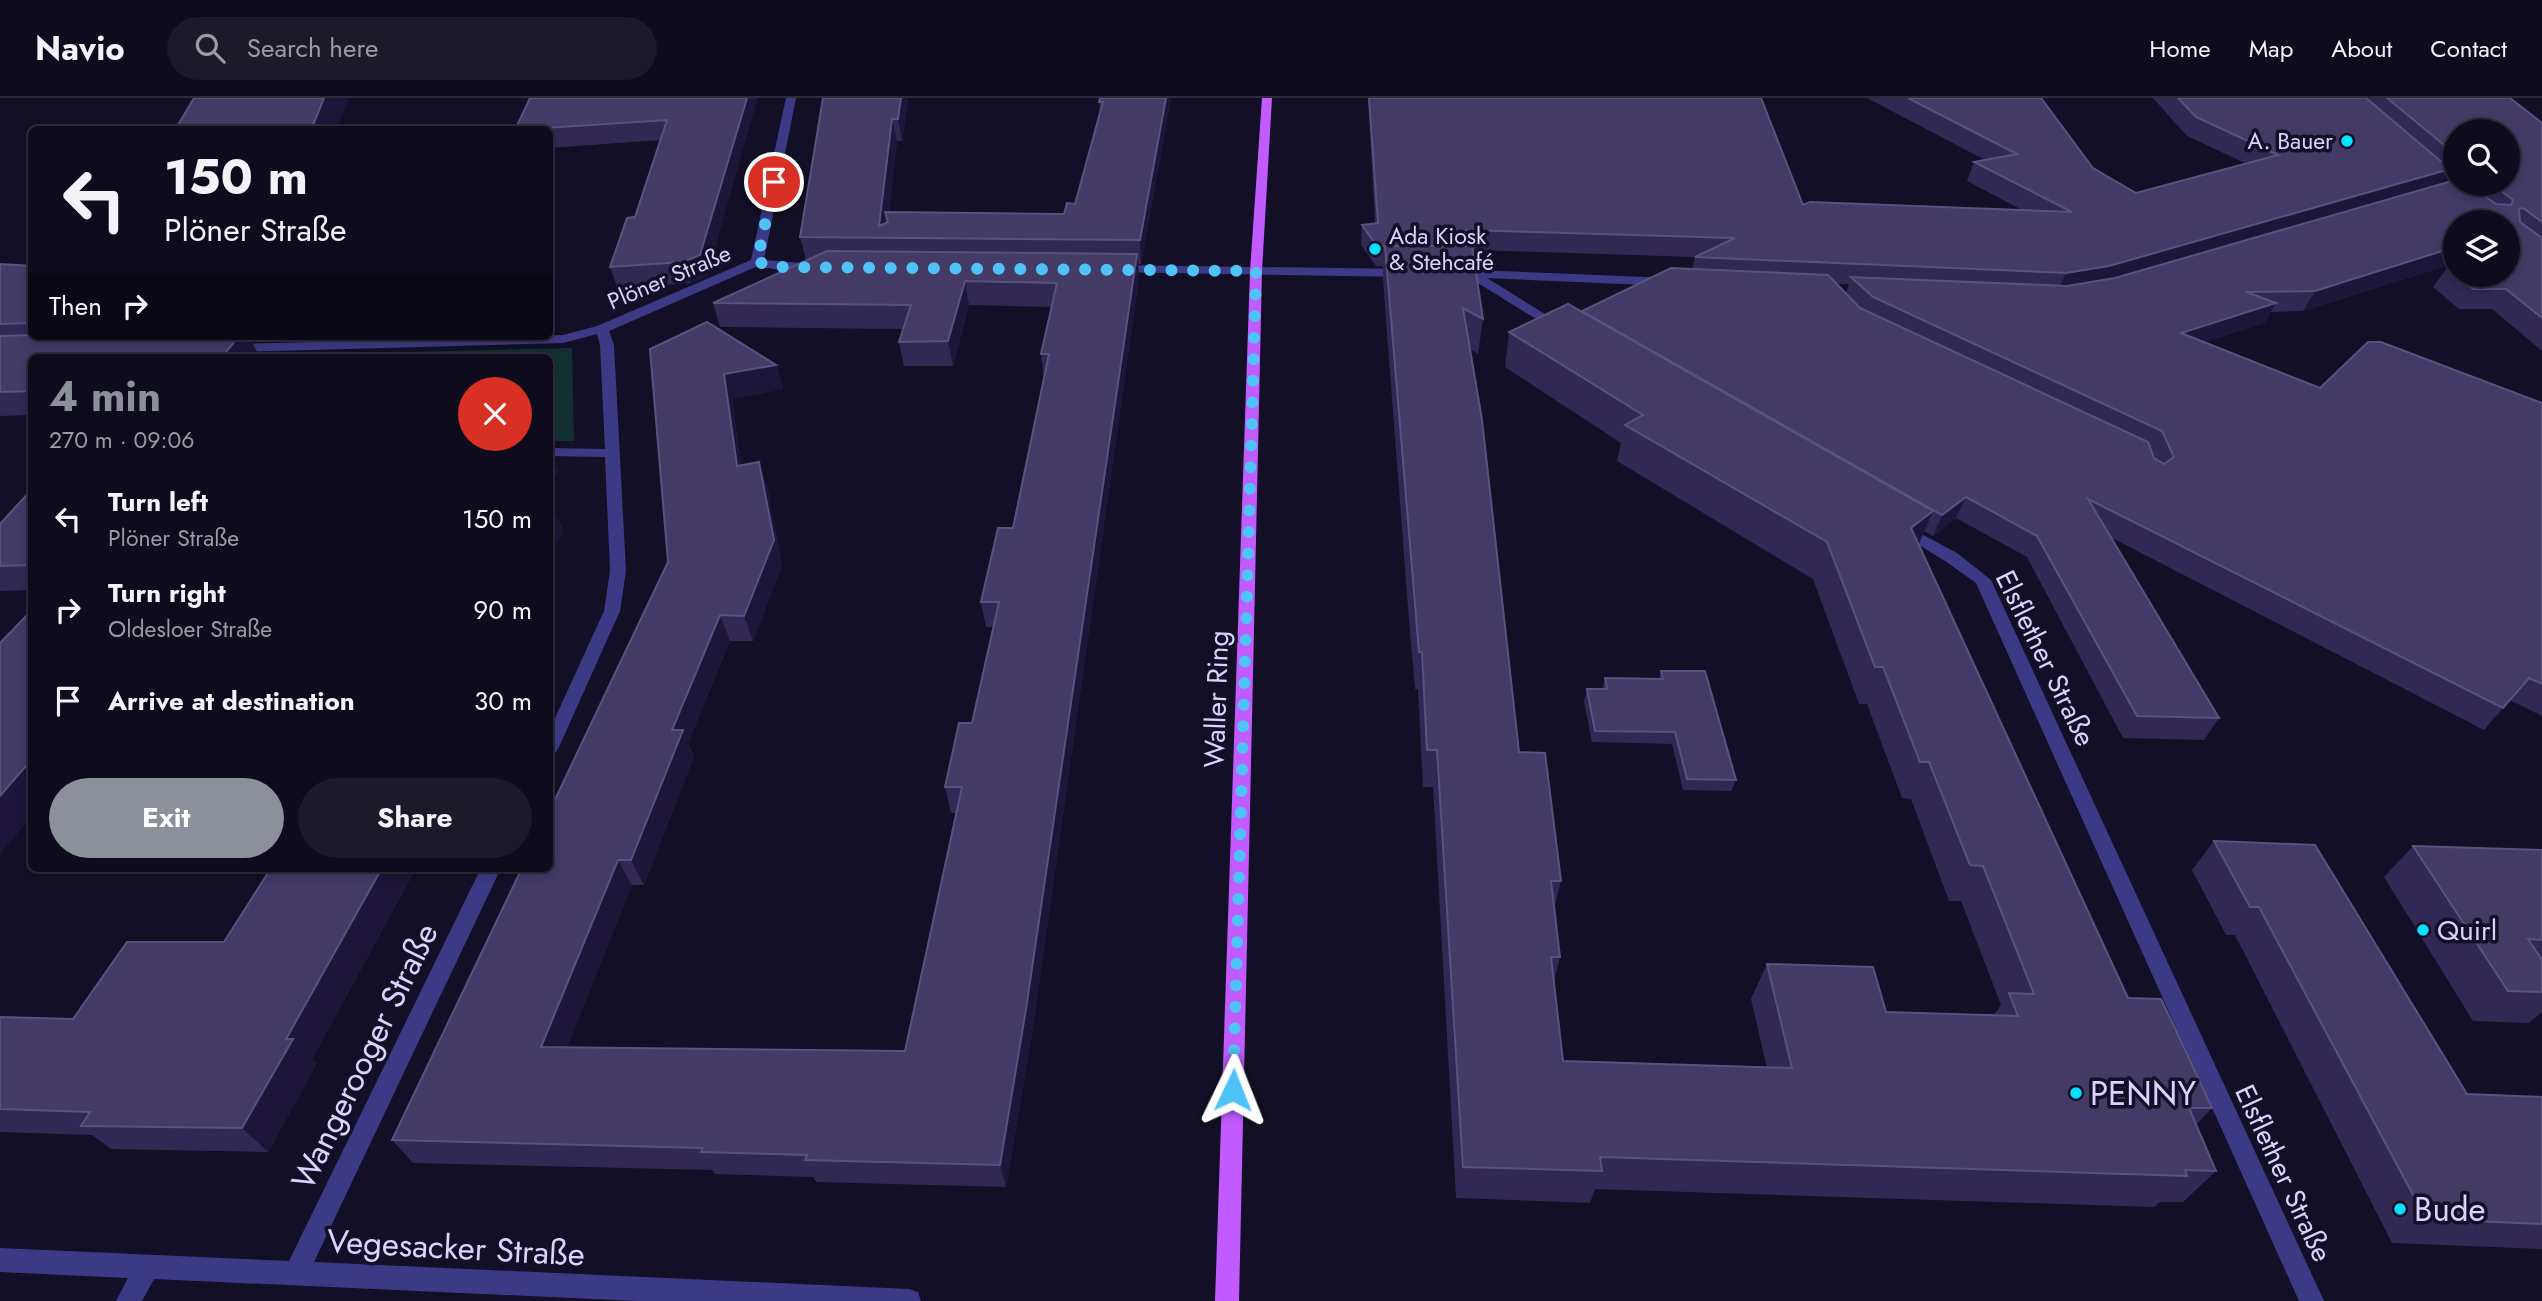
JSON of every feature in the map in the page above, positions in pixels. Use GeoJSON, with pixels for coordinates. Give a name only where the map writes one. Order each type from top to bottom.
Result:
{"type":"FeatureCollection","features":[{"type":"Feature","properties":{"kind":"main road","name":"Waller Ring"},"geometry":{"type":"LineString","coordinates":[[1227,1301],[1256,271],[1267,98]]}},
{"type":"Feature","properties":{"kind":"street"},"geometry":{"type":"LineString","coordinates":[[757,262],[791,98]]}},
{"type":"Feature","properties":{"kind":"street","name":"Plöner Straße"},"geometry":{"type":"LineString","coordinates":[[553,339],[602,329],[757,262],[781,267],[832,268]]}},
{"type":"Feature","properties":{"kind":"street"},"geometry":{"type":"LineString","coordinates":[[1101,269],[1418,273]]}},
{"type":"Feature","properties":{"kind":"street"},"geometry":{"type":"LineString","coordinates":[[1444,273],[1678,283]]}},
{"type":"Feature","properties":{"kind":"street"},"geometry":{"type":"LineString","coordinates":[[1470,274],[1576,339]]}},
{"type":"Feature","properties":{"kind":"street"},"geometry":{"type":"LineString","coordinates":[[553,740],[612,611],[618,571],[607,345],[602,329]]}},
{"type":"Feature","properties":{"kind":"street","name":"Plöner Straße"},"geometry":{"type":"LineString","coordinates":[[221,348],[529,340]]}},
{"type":"Feature","properties":{"kind":"street"},"geometry":{"type":"LineString","coordinates":[[310,354],[317,346]]}},
{"type":"Feature","properties":{"kind":"street"},"geometry":{"type":"LineString","coordinates":[[553,452],[611,453]]}},
{"type":"Feature","properties":{"kind":"street","name":"Elsflether Straße"},"geometry":{"type":"LineString","coordinates":[[1890,522],[1951,557],[1983,580],[2312,1301]]}},
{"type":"Feature","properties":{"kind":"street","name":"Wangerooger Straße"},"geometry":{"type":"LineString","coordinates":[[296,1273],[489,872]]}},
{"type":"Feature","properties":{"kind":"street","name":"Vegesacker Straße"},"geometry":{"type":"LineString","coordinates":[[0,1260],[296,1273],[581,1294],[909,1301]]}},
{"type":"Feature","properties":{"kind":"street"},"geometry":{"type":"LineString","coordinates":[[128,1301],[147,1268]]}},
{"type":"Feature","properties":{"kind":"green space"},"geometry":{"type":"Polygon","coordinates":[[[572,348],[574,441],[553,441],[553,354],[323,354],[572,348]]]}},
{"type":"Feature","properties":{"kind":"building"},"geometry":{"type":"Polygon","coordinates":[[[194,98],[324,98],[313,126],[177,126],[194,98]]]}},
{"type":"Feature","properties":{"kind":"building"},"geometry":{"type":"Polygon","coordinates":[[[530,98],[747,98],[700,255],[683,262],[610,267],[627,218],[635,217],[667,120],[553,128],[517,126],[530,98]]]}},
{"type":"Feature","properties":{"kind":"building"},"geometry":{"type":"Polygon","coordinates":[[[823,98],[901,98],[898,119],[892,119],[879,226],[888,222],[885,212],[1064,214],[1067,203],[1075,204],[1103,102],[1099,102],[1100,98],[1166,98],[1140,240],[800,237],[823,98]]]}},
{"type":"Feature","properties":{"kind":"building"},"geometry":{"type":"Polygon","coordinates":[[[1369,98],[1761,98],[1803,205],[1810,202],[2072,212],[1974,162],[2017,154],[1908,98],[2041,98],[2093,168],[2136,193],[2278,155],[2196,117],[2178,98],[2366,98],[2443,163],[2443,171],[2109,266],[2066,273],[1695,257],[1735,238],[1466,230],[1468,246],[1377,246],[1362,225],[1378,223],[1369,98]]]}},
{"type":"Feature","properties":{"kind":"building"},"geometry":{"type":"Polygon","coordinates":[[[2387,98],[2510,98],[2542,123],[2542,222],[2523,208],[2443,210],[2443,251],[2315,291],[2246,292],[2276,303],[2181,333],[2320,388],[2368,342],[2381,342],[2542,403],[2542,684],[2529,678],[2503,708],[2088,499],[2219,718],[2137,716],[2037,536],[1966,497],[1942,515],[1582,311],[1671,268],[1828,275],[1860,308],[2148,442],[2154,458],[2164,464],[2174,457],[2162,431],[1873,297],[1851,277],[2067,286],[2115,278],[2443,183],[2443,196],[2485,196],[2496,204],[2511,205],[2513,200],[2508,196],[2520,196],[2520,119],[2443,119],[2443,144],[2387,98]]]}},
{"type":"Feature","properties":{"kind":"building"},"geometry":{"type":"Polygon","coordinates":[[[2520,222],[2542,238],[2542,318],[2506,289],[2471,287],[2520,287],[2520,222]]]}},
{"type":"Feature","properties":{"kind":"building"},"geometry":{"type":"Polygon","coordinates":[[[1385,246],[1472,246],[1483,319],[1463,308],[1482,420],[1519,752],[1545,753],[1561,881],[1551,881],[1560,957],[1551,957],[1563,1061],[1792,1068],[1767,964],[1873,967],[1886,1012],[2018,1016],[2009,993],[2034,994],[1983,866],[1970,865],[1929,762],[1920,762],[1883,667],[1875,667],[1827,542],[1625,425],[1643,415],[1509,332],[1568,304],[1933,511],[1911,528],[2128,998],[2161,999],[2174,1026],[2212,1108],[2189,1108],[2216,1171],[2185,1170],[2187,1176],[1600,1157],[1602,1171],[1463,1167],[1437,750],[1427,750],[1422,652],[1419,652],[1385,246]]]}},
{"type":"Feature","properties":{"kind":"building"},"geometry":{"type":"Polygon","coordinates":[[[827,251],[1137,254],[1026,1009],[1000,1165],[805,1160],[807,1155],[701,1152],[703,1148],[392,1140],[520,872],[553,872],[553,804],[668,562],[650,349],[707,322],[776,365],[724,374],[737,466],[759,462],[774,540],[744,616],[720,615],[672,730],[683,730],[631,860],[618,860],[541,1047],[905,1051],[962,787],[945,787],[959,723],[972,723],[999,602],[981,602],[998,528],[1013,528],[1049,354],[1041,354],[1057,283],[965,281],[948,341],[899,342],[911,305],[713,303],[827,251]]]}},
{"type":"Feature","properties":{"kind":"building"},"geometry":{"type":"Polygon","coordinates":[[[0,264],[28,266],[28,323],[0,324],[0,264]]]}},
{"type":"Feature","properties":{"kind":"building"},"geometry":{"type":"Polygon","coordinates":[[[28,335],[28,340],[236,340],[224,354],[28,354],[28,391],[0,392],[0,336],[28,335]]]}},
{"type":"Feature","properties":{"kind":"building"},"geometry":{"type":"Polygon","coordinates":[[[28,493],[28,565],[0,566],[0,524],[28,493]]]}},
{"type":"Feature","properties":{"kind":"building"},"geometry":{"type":"Polygon","coordinates":[[[28,614],[28,764],[0,796],[0,643],[28,614]]]}},
{"type":"Feature","properties":{"kind":"building"},"geometry":{"type":"Polygon","coordinates":[[[1661,671],[1705,671],[1736,780],[1687,779],[1675,732],[1595,731],[1587,689],[1607,689],[1605,678],[1663,679],[1661,671]]]}},
{"type":"Feature","properties":{"kind":"building"},"geometry":{"type":"Polygon","coordinates":[[[2214,841],[2315,845],[2467,1094],[2542,1097],[2542,1224],[2426,1219],[2259,907],[2250,907],[2214,841]]]}},
{"type":"Feature","properties":{"kind":"building"},"geometry":{"type":"Polygon","coordinates":[[[2413,846],[2542,850],[2542,940],[2528,939],[2542,960],[2542,992],[2508,991],[2413,846]]]}},
{"type":"Feature","properties":{"kind":"building"},"geometry":{"type":"Polygon","coordinates":[[[268,872],[380,872],[286,1039],[293,1039],[242,1128],[81,1126],[90,1112],[0,1109],[0,1017],[73,1019],[127,942],[224,942],[268,872]]]}},
{"type":"Feature","properties":{"kind":"place","name":"A. Bauer"},"geometry":{"type":"Point","coordinates":[2347,141]}},
{"type":"Feature","properties":{"kind":"place","name":"Ada Kiosk & Stehcafé"},"geometry":{"type":"Point","coordinates":[1375,249]}},
{"type":"Feature","properties":{"kind":"place","name":"Quirl"},"geometry":{"type":"Point","coordinates":[2423,930]}},
{"type":"Feature","properties":{"kind":"place","name":"PENNY"},"geometry":{"type":"Point","coordinates":[2076,1093]}},
{"type":"Feature","properties":{"kind":"place","name":"Bude"},"geometry":{"type":"Point","coordinates":[2400,1209]}},
{"type":"Feature","properties":{"kind":"route"},"geometry":{"type":"LineString","coordinates":[[774,182],[757,262],[781,267],[1256,271],[1233,1090]]}}]}
